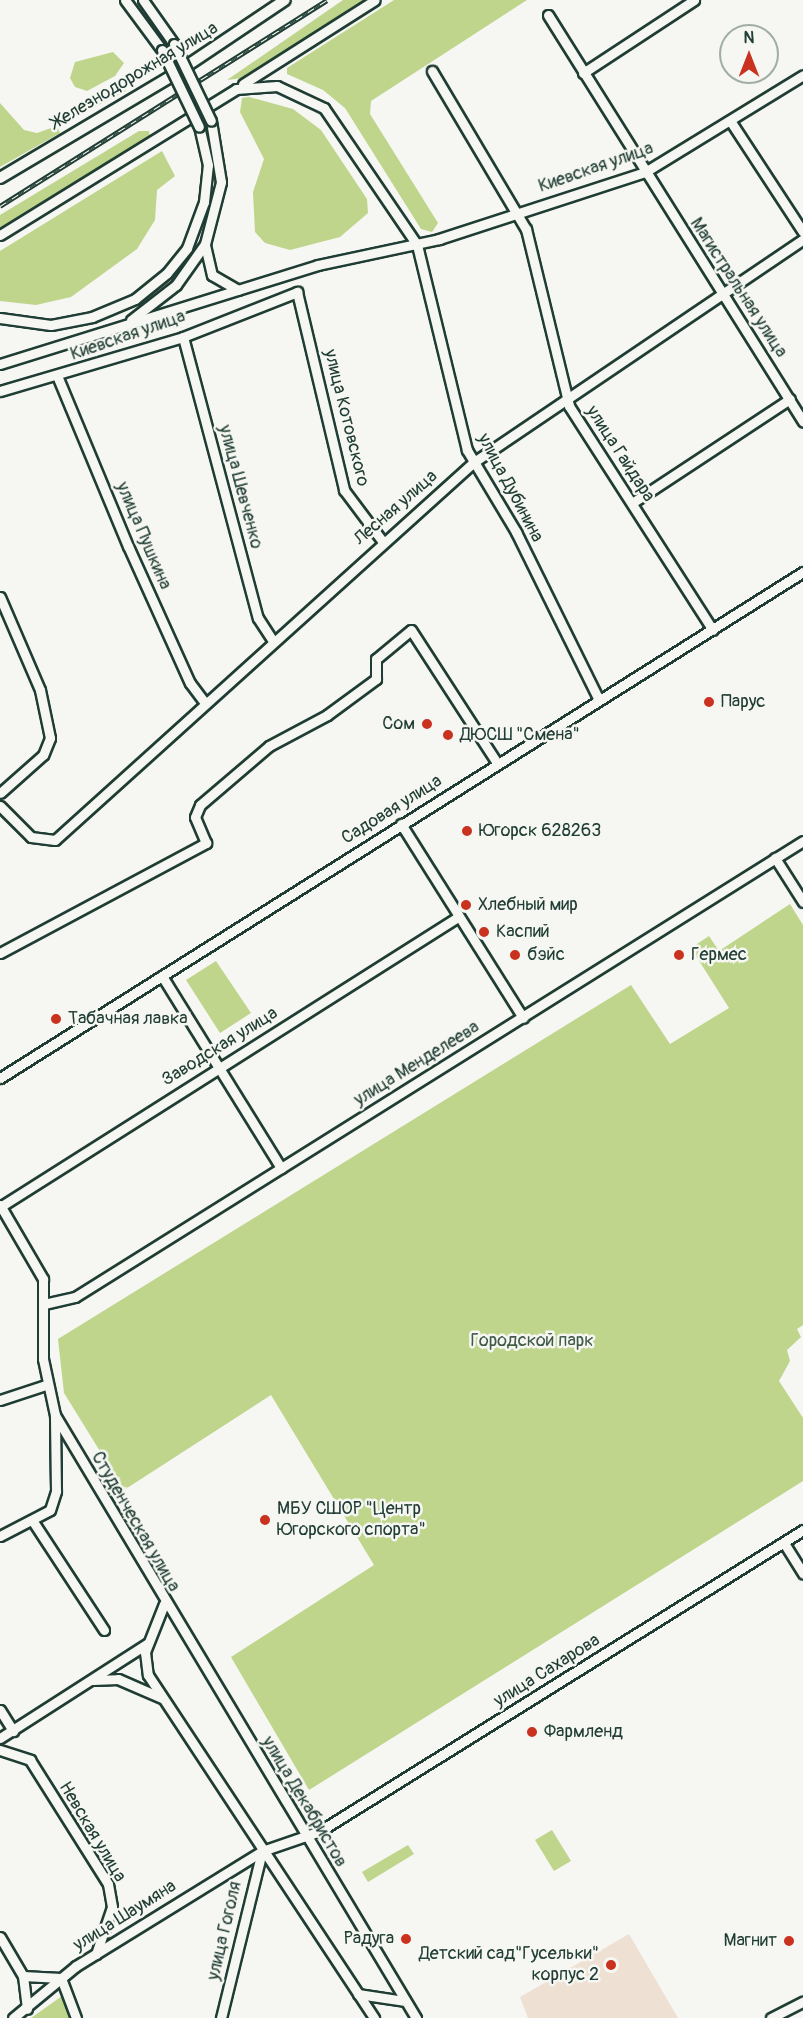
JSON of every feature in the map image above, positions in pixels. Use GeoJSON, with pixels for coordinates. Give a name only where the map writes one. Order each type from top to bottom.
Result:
{"type":"FeatureCollection","features":[{"type":"Feature","properties":{"kind":"main road","name":"Железнодорожная улица"},"geometry":{"type":"LineString","coordinates":[[0,178],[170,77],[285,0]]}},
{"type":"Feature","properties":{"kind":"street"},"geometry":{"type":"LineString","coordinates":[[3,319],[51,325],[92,317],[135,299],[167,273],[187,248],[204,202],[208,165],[199,127],[162,50],[125,0]]}},
{"type":"Feature","properties":{"kind":"street"},"geometry":{"type":"LineString","coordinates":[[0,364],[110,331],[163,298],[205,244],[221,182],[212,121],[174,44],[143,0]]}},
{"type":"Feature","properties":{"kind":"street"},"geometry":{"type":"LineString","coordinates":[[0,236],[375,0]]}},
{"type":"Feature","properties":{"kind":"street"},"geometry":{"type":"LineString","coordinates":[[583,73],[694,0]]}},
{"type":"Feature","properties":{"kind":"street","name":"Магистральная улица"},"geometry":{"type":"LineString","coordinates":[[548,15],[720,294],[803,422]]}},
{"type":"Feature","properties":{"kind":"street","name":"улица Гайдара"},"geometry":{"type":"LineString","coordinates":[[432,70],[518,211],[567,396],[713,630]]}},
{"type":"Feature","properties":{"kind":"street","name":"Киевская улица"},"geometry":{"type":"LineString","coordinates":[[110,331],[318,265],[417,245],[645,172],[731,122],[803,75]]}},
{"type":"Feature","properties":{"kind":"street"},"geometry":{"type":"LineString","coordinates":[[236,89],[277,86],[324,108],[417,245]]}},
{"type":"Feature","properties":{"kind":"street"},"geometry":{"type":"LineString","coordinates":[[731,122],[803,232]]}},
{"type":"Feature","properties":{"kind":"street","name":"Лесная улица"},"geometry":{"type":"LineString","coordinates":[[0,806],[31,837],[45,843],[62,835],[273,641],[474,462],[567,396],[803,239]]}},
{"type":"Feature","properties":{"kind":"street"},"geometry":{"type":"LineString","coordinates":[[205,244],[212,276],[238,290]]}},
{"type":"Feature","properties":{"kind":"street","name":"улица Дубинина"},"geometry":{"type":"LineString","coordinates":[[417,245],[462,434],[474,462],[516,532],[599,700]]}},
{"type":"Feature","properties":{"kind":"street","name":"Киевская улица"},"geometry":{"type":"LineString","coordinates":[[0,391],[58,378],[183,337],[297,292]]}},
{"type":"Feature","properties":{"kind":"street","name":"улица Котовского"},"geometry":{"type":"LineString","coordinates":[[297,292],[344,490],[383,542]]}},
{"type":"Feature","properties":{"kind":"street","name":"улица Шевченко"},"geometry":{"type":"LineString","coordinates":[[183,337],[258,618],[273,641]]}},
{"type":"Feature","properties":{"kind":"street","name":"улица Пушкина"},"geometry":{"type":"LineString","coordinates":[[58,378],[128,546],[205,704]]}},
{"type":"Feature","properties":{"kind":"street"},"geometry":{"type":"LineString","coordinates":[[632,503],[790,399]]}},
{"type":"Feature","properties":{"kind":"street","name":"Садовая улица"},"geometry":{"type":"LineString","coordinates":[[0,1078],[803,572]]}},
{"type":"Feature","properties":{"kind":"street"},"geometry":{"type":"LineString","coordinates":[[0,597],[40,690],[50,738],[43,755],[0,793]]}},
{"type":"Feature","properties":{"kind":"street"},"geometry":{"type":"LineString","coordinates":[[0,953],[206,843],[195,818],[200,805],[269,746],[327,715],[376,679],[376,659],[411,630],[497,763]]}},
{"type":"Feature","properties":{"kind":"street"},"geometry":{"type":"LineString","coordinates":[[401,824],[523,1018]]}},
{"type":"Feature","properties":{"kind":"street","name":"улица Менделеева"},"geometry":{"type":"LineString","coordinates":[[44,1304],[75,1298],[803,841]]}},
{"type":"Feature","properties":{"kind":"street"},"geometry":{"type":"LineString","coordinates":[[775,858],[803,902]]}},
{"type":"Feature","properties":{"kind":"street","name":"Заводская улица"},"geometry":{"type":"LineString","coordinates":[[0,1207],[458,916]]}},
{"type":"Feature","properties":{"kind":"street"},"geometry":{"type":"LineString","coordinates":[[162,976],[282,1168]]}},
{"type":"Feature","properties":{"kind":"street","name":"Студенческая улица"},"geometry":{"type":"LineString","coordinates":[[0,1207],[39,1270],[44,1304],[46,1385],[55,1415],[164,1604],[148,1643],[147,1669],[262,1851],[374,2018]]}},
{"type":"Feature","properties":{"kind":"street"},"geometry":{"type":"LineString","coordinates":[[0,1400],[46,1385]]}},
{"type":"Feature","properties":{"kind":"street"},"geometry":{"type":"LineString","coordinates":[[0,1536],[34,1523],[54,1500],[55,1415]]}},
{"type":"Feature","properties":{"kind":"street"},"geometry":{"type":"LineString","coordinates":[[34,1523],[104,1630]]}},
{"type":"Feature","properties":{"kind":"street","name":"улица Сахарова"},"geometry":{"type":"LineString","coordinates":[[307,1838],[803,1530]]}},
{"type":"Feature","properties":{"kind":"street"},"geometry":{"type":"LineString","coordinates":[[783,1542],[803,1573]]}},
{"type":"Feature","properties":{"kind":"street","name":"улица Декабристов"},"geometry":{"type":"LineString","coordinates":[[164,1604],[416,2018]]}},
{"type":"Feature","properties":{"kind":"street"},"geometry":{"type":"LineString","coordinates":[[0,1738],[148,1643]]}},
{"type":"Feature","properties":{"kind":"street"},"geometry":{"type":"LineString","coordinates":[[87,1681],[118,1679],[164,1699]]}},
{"type":"Feature","properties":{"kind":"street"},"geometry":{"type":"LineString","coordinates":[[0,1710],[13,1731]]}},
{"type":"Feature","properties":{"kind":"street","name":"Невская улица"},"geometry":{"type":"LineString","coordinates":[[0,1750],[30,1760],[108,1884],[112,1907],[96,1954]]}},
{"type":"Feature","properties":{"kind":"street","name":"улица Шаумяна"},"geometry":{"type":"LineString","coordinates":[[13,2018],[27,2009],[61,1978],[96,1954],[262,1851],[284,1840],[307,1838]]}},
{"type":"Feature","properties":{"kind":"street","name":"улица Гоголя"},"geometry":{"type":"LineString","coordinates":[[221,2018],[262,1851]]}},
{"type":"Feature","properties":{"kind":"street"},"geometry":{"type":"LineString","coordinates":[[0,1937],[23,1976],[27,2009]]}},
{"type":"Feature","properties":{"kind":"street"},"geometry":{"type":"LineString","coordinates":[[23,1976],[61,1978],[76,2018]]}},
{"type":"Feature","properties":{"kind":"street"},"geometry":{"type":"LineString","coordinates":[[358,1994],[405,2001]]}},
{"type":"Feature","properties":{"kind":"street"},"geometry":{"type":"LineString","coordinates":[[771,2018],[803,2002]]}},
{"type":"Feature","properties":{"kind":"shaded area","name":"Детский сад\"Гусельки\" корпус 2"},"geometry":{"type":"Polygon","coordinates":[[[629,1934],[678,2018],[528,2018],[520,1997],[629,1934]]]}},
{"type":"Feature","properties":{"kind":"green space"},"geometry":{"type":"Polygon","coordinates":[[[343,0],[364,0],[243,78],[227,80],[343,0]]]}},
{"type":"Feature","properties":{"kind":"green space"},"geometry":{"type":"Polygon","coordinates":[[[394,0],[527,0],[371,101],[370,114],[438,223],[432,232],[421,229],[345,108],[323,90],[287,74],[287,68],[394,0]]]}},
{"type":"Feature","properties":{"kind":"green space"},"geometry":{"type":"Polygon","coordinates":[[[113,52],[124,63],[115,76],[87,91],[75,87],[70,78],[75,62],[113,52]]]}},
{"type":"Feature","properties":{"kind":"green space"},"geometry":{"type":"Polygon","coordinates":[[[118,84],[126,91],[75,117],[76,110],[118,84]]]}},
{"type":"Feature","properties":{"kind":"green space"},"geometry":{"type":"Polygon","coordinates":[[[249,97],[293,109],[321,130],[367,199],[368,213],[340,237],[290,250],[265,243],[255,232],[253,192],[264,159],[240,112],[242,98],[249,97]]]}},
{"type":"Feature","properties":{"kind":"green space"},"geometry":{"type":"Polygon","coordinates":[[[0,103],[24,130],[37,133],[57,126],[60,133],[0,167],[0,103]]]}},
{"type":"Feature","properties":{"kind":"green space"},"geometry":{"type":"Polygon","coordinates":[[[139,131],[149,131],[150,137],[0,229],[0,215],[139,131]]]}},
{"type":"Feature","properties":{"kind":"green space"},"geometry":{"type":"Polygon","coordinates":[[[162,151],[175,176],[157,190],[155,220],[137,249],[71,297],[36,305],[0,301],[0,251],[162,151]]]}},
{"type":"Feature","properties":{"kind":"green space","name":"Городской парк"},"geometry":{"type":"Polygon","coordinates":[[[790,904],[803,925],[803,1325],[797,1329],[801,1337],[787,1350],[790,1361],[779,1381],[803,1418],[803,1481],[309,1790],[231,1657],[374,1565],[271,1395],[124,1490],[64,1393],[58,1339],[631,985],[670,1044],[729,1008],[691,948],[709,936],[719,951],[790,904]]]}},
{"type":"Feature","properties":{"kind":"green space"},"geometry":{"type":"Polygon","coordinates":[[[216,961],[251,1013],[220,1033],[186,980],[216,961]]]}},
{"type":"Feature","properties":{"kind":"green space"},"geometry":{"type":"Polygon","coordinates":[[[552,1830],[571,1861],[554,1871],[535,1840],[552,1830]]]}},
{"type":"Feature","properties":{"kind":"green space"},"geometry":{"type":"Polygon","coordinates":[[[408,1845],[414,1854],[368,1882],[362,1872],[408,1845]]]}},
{"type":"Feature","properties":{"kind":"green space"},"geometry":{"type":"Polygon","coordinates":[[[62,1996],[71,2018],[31,2018],[62,1996]]]}},
{"type":"Feature","properties":{"kind":"railway"},"geometry":{"type":"LineString","coordinates":[[0,206],[327,0]]}},
{"type":"Feature","properties":{"kind":"place","name":"Парус"},"geometry":{"type":"Point","coordinates":[709,702]}},
{"type":"Feature","properties":{"kind":"place","name":"Сом"},"geometry":{"type":"Point","coordinates":[427,724]}},
{"type":"Feature","properties":{"kind":"place","name":"ДЮСШ \"Смена\""},"geometry":{"type":"Point","coordinates":[448,735]}},
{"type":"Feature","properties":{"kind":"place","name":"Югорск 628263"},"geometry":{"type":"Point","coordinates":[467,831]}},
{"type":"Feature","properties":{"kind":"place","name":"Хлебный мир"},"geometry":{"type":"Point","coordinates":[466,905]}},
{"type":"Feature","properties":{"kind":"place","name":"Каспий"},"geometry":{"type":"Point","coordinates":[484,932]}},
{"type":"Feature","properties":{"kind":"place","name":"бэйс"},"geometry":{"type":"Point","coordinates":[515,955]}},
{"type":"Feature","properties":{"kind":"place","name":"Гермес"},"geometry":{"type":"Point","coordinates":[679,955]}},
{"type":"Feature","properties":{"kind":"place","name":"Табачная лавка"},"geometry":{"type":"Point","coordinates":[56,1019]}},
{"type":"Feature","properties":{"kind":"place","name":"МБУ СШОР \"Центр Югорского спорта\""},"geometry":{"type":"Point","coordinates":[265,1520]}},
{"type":"Feature","properties":{"kind":"place","name":"Фармленд"},"geometry":{"type":"Point","coordinates":[532,1732]}},
{"type":"Feature","properties":{"kind":"place","name":"Радуга"},"geometry":{"type":"Point","coordinates":[406,1939]}},
{"type":"Feature","properties":{"kind":"place","name":"Магнит"},"geometry":{"type":"Point","coordinates":[789,1941]}},
{"type":"Feature","properties":{"kind":"place","name":"Детский сад\"Гусельки\" корпус 2"},"geometry":{"type":"Point","coordinates":[611,1965]}}]}
